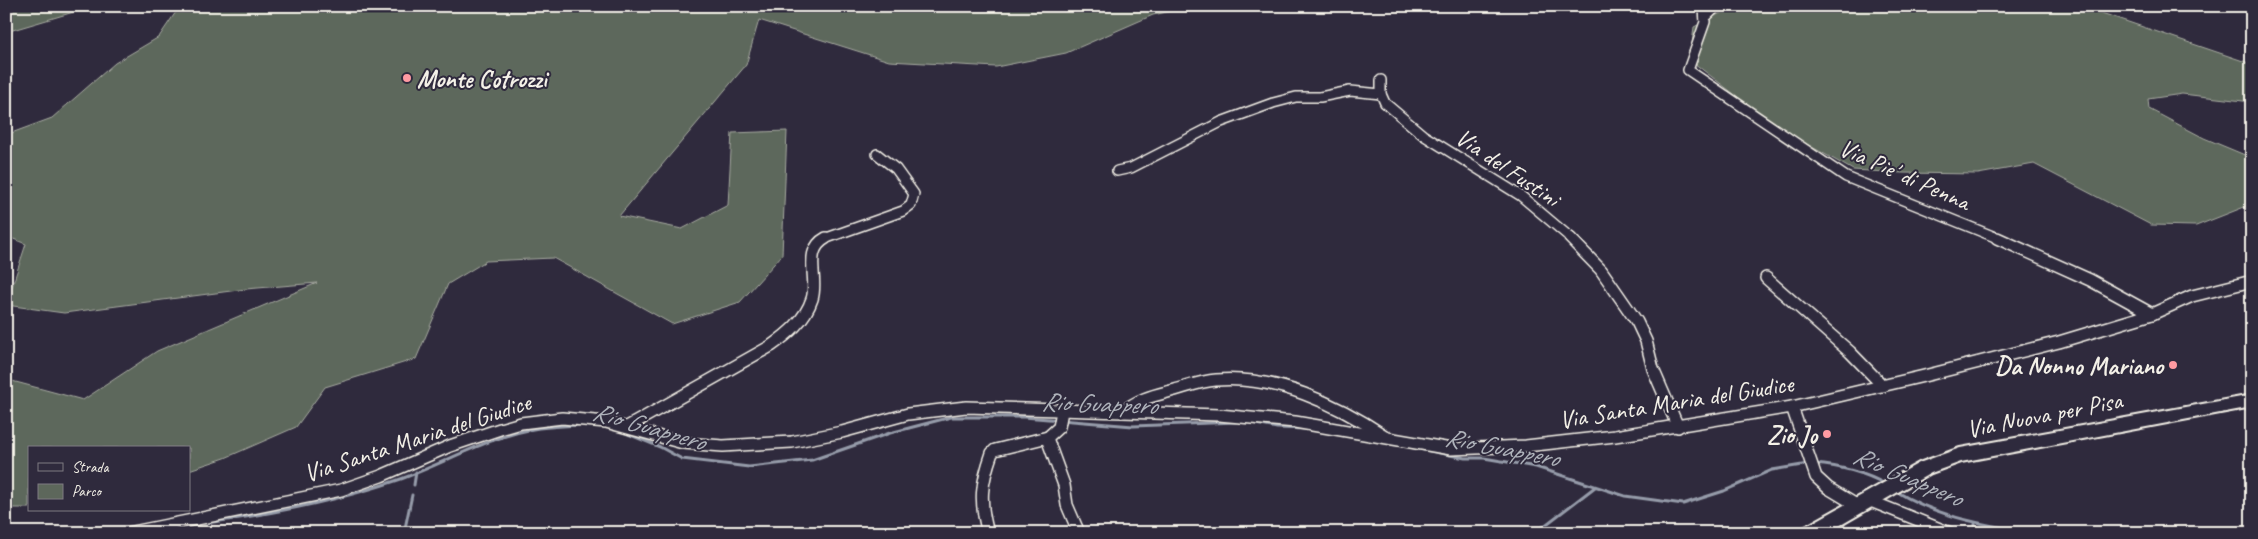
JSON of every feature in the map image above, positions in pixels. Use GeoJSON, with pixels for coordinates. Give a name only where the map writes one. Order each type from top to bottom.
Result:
{"type":"FeatureCollection","features":[{"type":"Feature","properties":{"kind":"main road","name":"Via Nuova per Pisa"},"geometry":{"type":"LineString","coordinates":[[1867,501],[1941,461],[1981,450],[2252,401]]}},
{"type":"Feature","properties":{"kind":"main road"},"geometry":{"type":"LineString","coordinates":[[1811,533],[1867,501]]}},
{"type":"Feature","properties":{"kind":"street"},"geometry":{"type":"LineString","coordinates":[[1699,6],[1704,10],[1704,18]]}},
{"type":"Feature","properties":{"kind":"street"},"geometry":{"type":"LineString","coordinates":[[1704,18],[1717,6]]}},
{"type":"Feature","properties":{"kind":"street","name":"Via Pie' di Penna"},"geometry":{"type":"LineString","coordinates":[[1704,18],[1705,22],[1688,70],[1846,177],[1987,233],[2090,280],[2152,314]]}},
{"type":"Feature","properties":{"kind":"street"},"geometry":{"type":"LineString","coordinates":[[1117,171],[1131,168],[1221,122],[1273,103],[1296,97],[1320,97],[1350,91],[1380,94],[1381,80]]}},
{"type":"Feature","properties":{"kind":"street","name":"Via del Fustini"},"geometry":{"type":"LineString","coordinates":[[1380,94],[1385,103],[1423,135],[1456,158],[1493,177],[1539,210],[1572,239],[1601,270],[1626,302],[1637,322],[1646,341],[1653,369],[1678,427]]}},
{"type":"Feature","properties":{"kind":"street"},"geometry":{"type":"LineString","coordinates":[[627,427],[771,346],[791,332],[806,313],[814,295],[813,253],[817,244],[826,237],[903,211],[912,205],[914,194],[896,169],[877,154]]}},
{"type":"Feature","properties":{"kind":"street"},"geometry":{"type":"LineString","coordinates":[[1766,278],[1850,352],[1882,386]]}},
{"type":"Feature","properties":{"kind":"street","name":"Via Santa Maria del Giudice"},"geometry":{"type":"LineString","coordinates":[[128,533],[176,521],[341,490],[381,476],[450,446],[521,423],[562,418],[606,422],[683,443],[723,446],[792,442],[842,432],[908,414],[966,407],[1061,418],[1123,412],[1219,416],[1295,422],[1451,449],[1526,446],[1678,427],[1792,407],[2059,342],[2152,314],[2192,296],[2252,280]]}},
{"type":"Feature","properties":{"kind":"street"},"geometry":{"type":"LineString","coordinates":[[1123,412],[1130,404],[1163,392],[1219,380],[1261,383],[1280,387],[1346,412],[1370,424],[1388,438]]}},
{"type":"Feature","properties":{"kind":"street"},"geometry":{"type":"LineString","coordinates":[[1792,407],[1816,477],[1828,488],[1950,533]]}},
{"type":"Feature","properties":{"kind":"street"},"geometry":{"type":"LineString","coordinates":[[988,533],[980,504],[981,484],[992,454],[995,450],[1048,438],[1061,418]]}},
{"type":"Feature","properties":{"kind":"street"},"geometry":{"type":"LineString","coordinates":[[1048,438],[1064,485],[1067,506],[1080,533]]}},
{"type":"Feature","properties":{"kind":"green space"},"geometry":{"type":"Polygon","coordinates":[[[6,6],[94,6],[6,32],[6,6]]]}},
{"type":"Feature","properties":{"kind":"green space"},"geometry":{"type":"Polygon","coordinates":[[[180,6],[1194,6],[1153,15],[1066,53],[996,67],[889,61],[759,20],[746,65],[619,216],[682,229],[728,205],[732,133],[787,131],[782,255],[740,302],[672,324],[553,258],[486,261],[448,284],[416,359],[325,387],[296,427],[225,458],[190,470],[190,446],[28,446],[28,508],[6,508],[6,378],[83,400],[157,351],[317,283],[246,289],[64,313],[6,305],[26,244],[6,236],[6,135],[52,118],[115,63],[159,37],[180,6]]]}},
{"type":"Feature","properties":{"kind":"green space"},"geometry":{"type":"Polygon","coordinates":[[[1734,6],[2081,6],[2252,64],[2252,102],[2182,94],[2148,99],[2149,109],[2204,138],[2252,158],[2252,204],[2196,226],[2151,225],[2034,164],[1978,174],[1853,170],[1778,128],[1690,60],[1694,27],[1734,6]]]}},
{"type":"Feature","properties":{"kind":"waterway","name":"Rio Guappero"},"geometry":{"type":"LineString","coordinates":[[621,431],[660,447],[682,459],[749,467],[812,460],[890,433],[951,417],[1024,417],[1133,426],[1237,422]]}},
{"type":"Feature","properties":{"kind":"waterway","name":"Rio Guappero"},"geometry":{"type":"LineString","coordinates":[[1256,424],[1277,428],[1307,429]]}},
{"type":"Feature","properties":{"kind":"waterway","name":"Rio Guappero"},"geometry":{"type":"LineString","coordinates":[[416,474],[481,445],[515,433],[544,427],[578,425]]}},
{"type":"Feature","properties":{"kind":"waterway","name":"Rio Guappero"},"geometry":{"type":"LineString","coordinates":[[1379,441],[1465,458],[1484,458],[1536,467],[1625,496],[1683,504],[1724,491],[1772,470],[1808,464]]}},
{"type":"Feature","properties":{"kind":"waterway","name":"Rio Guappero"},"geometry":{"type":"LineString","coordinates":[[1814,464],[1852,470],[1887,485]]}},
{"type":"Feature","properties":{"kind":"waterway","name":"Rio Guappero"},"geometry":{"type":"LineString","coordinates":[[199,524],[275,512],[325,501],[374,488],[416,474]]}},
{"type":"Feature","properties":{"kind":"waterway"},"geometry":{"type":"LineString","coordinates":[[414,485],[416,474]]}},
{"type":"Feature","properties":{"kind":"waterway"},"geometry":{"type":"LineString","coordinates":[[1535,533],[1595,487]]}},
{"type":"Feature","properties":{"kind":"waterway","name":"Rio Guappero"},"geometry":{"type":"LineString","coordinates":[[1894,490],[1911,500],[1944,514],[1978,523],[2033,533]]}},
{"type":"Feature","properties":{"kind":"waterway"},"geometry":{"type":"LineString","coordinates":[[404,533],[412,495]]}},
{"type":"Feature","properties":{"kind":"waterway"},"geometry":{"type":"LineString","coordinates":[[1975,524],[1975,533]]}},
{"type":"Feature","properties":{"kind":"waterway","name":"Rio Guappero"},"geometry":{"type":"LineString","coordinates":[[165,533],[179,528]]}},
{"type":"Feature","properties":{"kind":"waterway","name":"Rio Guappero"},"geometry":{"type":"LineString","coordinates":[[2123,533],[2167,533]]}},
{"type":"Feature","properties":{"kind":"place","name":"Monte Cotrozzi"},"geometry":{"type":"Point","coordinates":[407,78]}},
{"type":"Feature","properties":{"kind":"place","name":"Da Nonno Mariano"},"geometry":{"type":"Point","coordinates":[2173,365]}},
{"type":"Feature","properties":{"kind":"place","name":"Zio Jo"},"geometry":{"type":"Point","coordinates":[1827,434]}}]}
